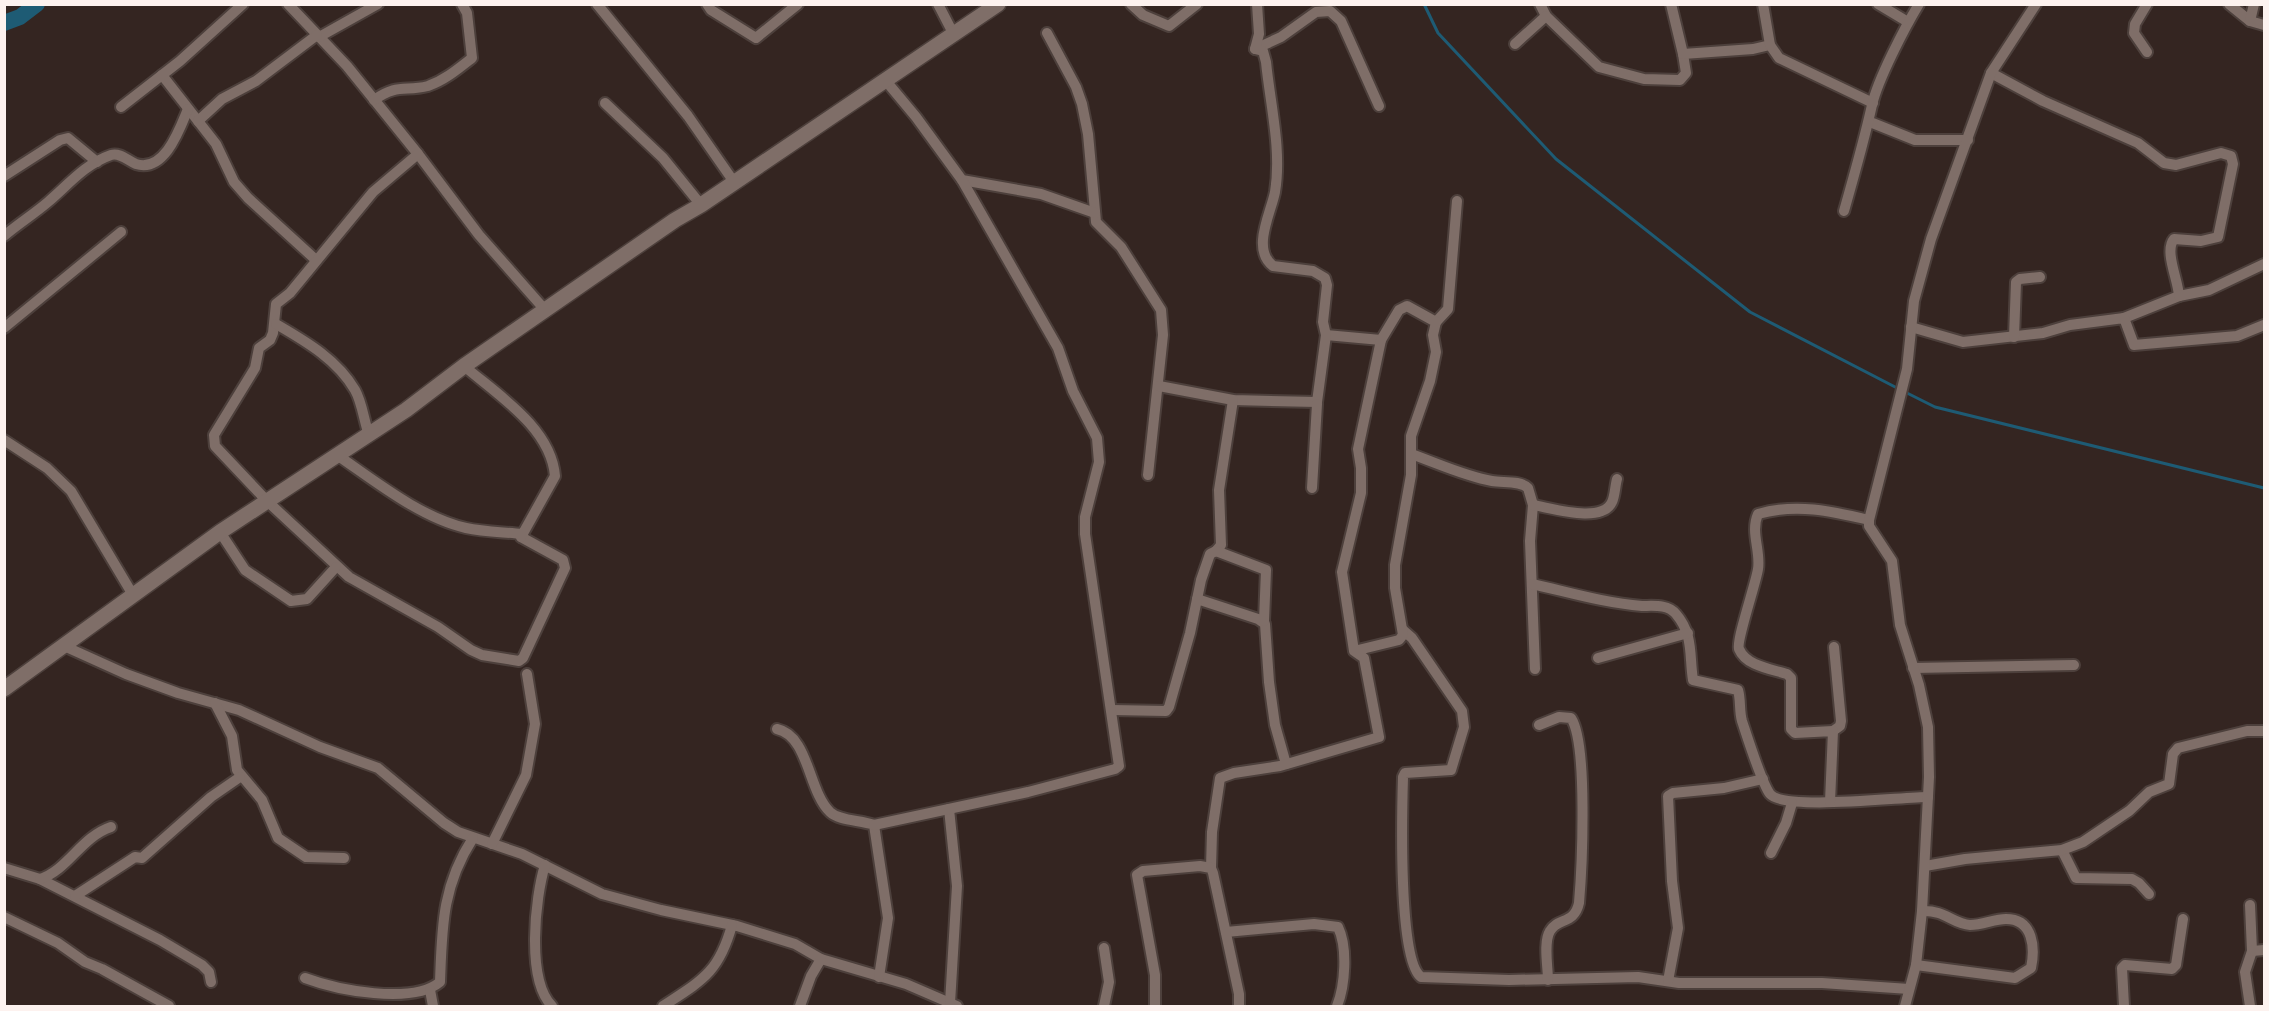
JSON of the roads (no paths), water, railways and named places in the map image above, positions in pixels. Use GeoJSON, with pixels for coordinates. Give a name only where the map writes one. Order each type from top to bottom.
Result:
{"type":"FeatureCollection","features":[{"type":"Feature","properties":{"kind":"main road"},"geometry":{"type":"LineString","coordinates":[[4,689],[220,532],[369,435],[464,366],[675,220],[701,206],[998,4]]}},
{"type":"Feature","properties":{"kind":"street"},"geometry":{"type":"LineString","coordinates":[[121,107],[162,75],[243,4]]}},
{"type":"Feature","properties":{"kind":"street"},"geometry":{"type":"LineString","coordinates":[[288,4],[374,100],[479,235],[546,311]]}},
{"type":"Feature","properties":{"kind":"street"},"geometry":{"type":"LineString","coordinates":[[198,121],[216,103],[256,81],[318,36],[378,4]]}},
{"type":"Feature","properties":{"kind":"street"},"geometry":{"type":"LineString","coordinates":[[374,100],[393,89],[427,86],[450,76],[472,58],[467,13],[462,4]]}},
{"type":"Feature","properties":{"kind":"street"},"geometry":{"type":"LineString","coordinates":[[597,4],[681,107],[734,182]]}},
{"type":"Feature","properties":{"kind":"street"},"geometry":{"type":"LineString","coordinates":[[707,4],[711,10],[756,38],[798,4]]}},
{"type":"Feature","properties":{"kind":"street"},"geometry":{"type":"LineString","coordinates":[[938,4],[953,33]]}},
{"type":"Feature","properties":{"kind":"street"},"geometry":{"type":"LineString","coordinates":[[1131,4],[1143,15],[1168,26],[1197,4]]}},
{"type":"Feature","properties":{"kind":"street"},"geometry":{"type":"LineString","coordinates":[[1255,49],[1259,34],[1257,4]]}},
{"type":"Feature","properties":{"kind":"street"},"geometry":{"type":"LineString","coordinates":[[1540,4],[1546,16],[1586,56],[1608,71],[1644,80],[1680,80],[1686,73],[1671,4]]}},
{"type":"Feature","properties":{"kind":"street"},"geometry":{"type":"LineString","coordinates":[[1763,4],[1770,45],[1779,58],[1873,103]]}},
{"type":"Feature","properties":{"kind":"street"},"geometry":{"type":"LineString","coordinates":[[1878,4],[1908,22]]}},
{"type":"Feature","properties":{"kind":"street"},"geometry":{"type":"LineString","coordinates":[[1844,212],[1870,122],[1873,103],[1908,22],[1919,4]]}},
{"type":"Feature","properties":{"kind":"street"},"geometry":{"type":"LineString","coordinates":[[1905,1006],[1916,965],[1922,911],[1929,797],[1928,727],[1900,625],[1892,561],[1869,526],[1869,520],[1907,369],[1914,301],[1931,239],[1991,73],[2036,4]]}},
{"type":"Feature","properties":{"kind":"street"},"geometry":{"type":"LineString","coordinates":[[2147,4],[2135,24],[2134,33],[2147,52]]}},
{"type":"Feature","properties":{"kind":"street"},"geometry":{"type":"LineString","coordinates":[[2229,4],[2250,21],[2265,24]]}},
{"type":"Feature","properties":{"kind":"street"},"geometry":{"type":"LineString","coordinates":[[2250,21],[2254,4]]}},
{"type":"Feature","properties":{"kind":"street"},"geometry":{"type":"LineString","coordinates":[[1255,49],[1281,37],[1316,12],[1330,11],[1341,21],[1379,105]]}},
{"type":"Feature","properties":{"kind":"street"},"geometry":{"type":"LineString","coordinates":[[1515,44],[1546,16]]}},
{"type":"Feature","properties":{"kind":"street"},"geometry":{"type":"LineString","coordinates":[[1047,33],[1076,87],[1082,104],[1088,134],[1096,222],[1121,247],[1158,301],[1163,322],[1159,386],[1148,475]]}},
{"type":"Feature","properties":{"kind":"street"},"geometry":{"type":"LineString","coordinates":[[1683,54],[1754,49],[1770,45]]}},
{"type":"Feature","properties":{"kind":"street"},"geometry":{"type":"LineString","coordinates":[[1255,49],[1263,51],[1266,62],[1275,150],[1275,187],[1266,222],[1263,247],[1265,257],[1273,266],[1313,271],[1325,278],[1327,285],[1323,322],[1326,334],[1317,404],[1312,488]]}},
{"type":"Feature","properties":{"kind":"street"},"geometry":{"type":"LineString","coordinates":[[1991,73],[2043,101],[2138,143],[2164,163],[2176,165],[2221,153],[2231,156],[2233,164],[2218,237],[2201,242],[2174,239],[2170,243],[2168,252],[2178,278],[2180,296]]}},
{"type":"Feature","properties":{"kind":"street"},"geometry":{"type":"LineString","coordinates":[[162,75],[216,144],[234,182],[248,198],[316,260]]}},
{"type":"Feature","properties":{"kind":"street"},"geometry":{"type":"LineString","coordinates":[[777,729],[790,735],[804,756],[819,799],[832,815],[874,825],[1115,770],[1119,763],[1084,525],[1100,462],[1097,438],[1073,392],[1058,348],[962,180],[916,117],[886,81]]}},
{"type":"Feature","properties":{"kind":"street"},"geometry":{"type":"LineString","coordinates":[[605,103],[663,158],[701,206]]}},
{"type":"Feature","properties":{"kind":"street"},"geometry":{"type":"LineString","coordinates":[[4,236],[48,202],[82,170],[97,162],[111,155],[118,155],[139,165],[147,164],[165,155],[188,109]]}},
{"type":"Feature","properties":{"kind":"street"},"geometry":{"type":"LineString","coordinates":[[1870,122],[1915,141],[1968,140]]}},
{"type":"Feature","properties":{"kind":"street"},"geometry":{"type":"LineString","coordinates":[[4,176],[60,140],[68,138],[97,162]]}},
{"type":"Feature","properties":{"kind":"street"},"geometry":{"type":"LineString","coordinates":[[337,455],[407,502],[466,528],[522,534],[521,537],[566,563],[523,658],[519,661],[482,655],[471,650],[336,567],[214,446],[213,440],[255,368],[260,348],[270,340],[276,324],[276,304],[290,293],[373,192],[418,154]]}},
{"type":"Feature","properties":{"kind":"street"},"geometry":{"type":"LineString","coordinates":[[962,180],[1041,194],[1095,213]]}},
{"type":"Feature","properties":{"kind":"street"},"geometry":{"type":"LineString","coordinates":[[1457,201],[1448,309],[1436,322],[1434,361],[1430,381],[1413,426],[1411,475],[1394,575],[1396,602],[1403,630],[1412,638],[1453,695],[1464,718],[1464,727],[1451,770],[1406,773],[1403,777],[1403,897],[1412,967],[1416,973],[1426,978],[1548,980],[1638,976],[1668,981],[1758,985],[1822,983],[1909,989]]}},
{"type":"Feature","properties":{"kind":"street"},"geometry":{"type":"LineString","coordinates":[[4,328],[121,232]]}},
{"type":"Feature","properties":{"kind":"street"},"geometry":{"type":"LineString","coordinates":[[1911,327],[1963,342],[2043,333],[2070,325],[2124,318],[2180,296],[2209,290],[2265,264]]}},
{"type":"Feature","properties":{"kind":"street"},"geometry":{"type":"LineString","coordinates":[[2013,337],[2016,282],[2020,279],[2040,277]]}},
{"type":"Feature","properties":{"kind":"street"},"geometry":{"type":"LineString","coordinates":[[1239,1006],[1239,994],[1211,868],[1219,779],[1234,773],[1286,764],[1378,737],[1364,658],[1354,651],[1343,563],[1360,493],[1361,468],[1358,449],[1382,340],[1399,310],[1405,305],[1436,322]]}},
{"type":"Feature","properties":{"kind":"street"},"geometry":{"type":"LineString","coordinates":[[2124,318],[2134,345],[2237,336],[2265,325]]}},
{"type":"Feature","properties":{"kind":"street"},"geometry":{"type":"LineString","coordinates":[[276,324],[310,344],[343,372],[356,392],[369,435]]}},
{"type":"Feature","properties":{"kind":"street"},"geometry":{"type":"LineString","coordinates":[[1326,334],[1382,340]]}},
{"type":"Feature","properties":{"kind":"street"},"geometry":{"type":"LineString","coordinates":[[464,366],[529,423],[554,467],[555,476],[521,537]]}},
{"type":"Feature","properties":{"kind":"street"},"geometry":{"type":"LineString","coordinates":[[1159,386],[1233,400],[1317,404]]}},
{"type":"Feature","properties":{"kind":"street"},"geometry":{"type":"LineString","coordinates":[[1112,710],[1168,710],[1209,556],[1221,545],[1219,489],[1233,400]]}},
{"type":"Feature","properties":{"kind":"street"},"geometry":{"type":"LineString","coordinates":[[4,440],[47,468],[71,491],[133,595]]}},
{"type":"Feature","properties":{"kind":"street"},"geometry":{"type":"LineString","coordinates":[[1411,454],[1483,480],[1525,485],[1533,505],[1530,541],[1535,669]]}},
{"type":"Feature","properties":{"kind":"street"},"geometry":{"type":"LineString","coordinates":[[1533,505],[1592,515],[1605,512],[1612,502],[1617,479]]}},
{"type":"Feature","properties":{"kind":"street"},"geometry":{"type":"LineString","coordinates":[[1834,648],[1840,726],[1833,731],[1795,733],[1791,729],[1791,678],[1787,674],[1753,663],[1739,649],[1738,644],[1759,567],[1755,521],[1758,514],[1789,508],[1837,513],[1869,520]]}},
{"type":"Feature","properties":{"kind":"street"},"geometry":{"type":"LineString","coordinates":[[220,532],[245,570],[291,601],[307,598],[336,567]]}},
{"type":"Feature","properties":{"kind":"street"},"geometry":{"type":"LineString","coordinates":[[1216,551],[1267,572],[1264,621],[1275,725],[1286,764]]}},
{"type":"Feature","properties":{"kind":"street"},"geometry":{"type":"LineString","coordinates":[[1532,584],[1618,604],[1668,607],[1676,613],[1688,633],[1692,648],[1694,680],[1733,686],[1738,690],[1742,720],[1770,795],[1792,803],[1929,797]]}},
{"type":"Feature","properties":{"kind":"street"},"geometry":{"type":"LineString","coordinates":[[1197,599],[1264,621]]}},
{"type":"Feature","properties":{"kind":"street"},"geometry":{"type":"LineString","coordinates":[[1354,651],[1399,640],[1403,630]]}},
{"type":"Feature","properties":{"kind":"street"},"geometry":{"type":"LineString","coordinates":[[1598,658],[1688,633]]}},
{"type":"Feature","properties":{"kind":"street"},"geometry":{"type":"LineString","coordinates":[[64,646],[126,674],[238,710],[310,743],[378,768],[444,823],[473,838],[545,865],[602,894],[661,910],[732,925],[795,944],[821,959],[906,984],[954,1005],[957,886],[949,809]]}},
{"type":"Feature","properties":{"kind":"street"},"geometry":{"type":"LineString","coordinates":[[1913,668],[2074,664]]}},
{"type":"Feature","properties":{"kind":"street"},"geometry":{"type":"LineString","coordinates":[[492,844],[526,775],[535,724],[527,675]]}},
{"type":"Feature","properties":{"kind":"street"},"geometry":{"type":"LineString","coordinates":[[215,703],[231,736],[240,777],[262,800],[274,834],[288,847],[306,857],[344,858]]}},
{"type":"Feature","properties":{"kind":"street"},"geometry":{"type":"LineString","coordinates":[[1539,725],[1559,717],[1571,718],[1579,740],[1582,768],[1580,903],[1572,918],[1555,926],[1547,937],[1548,980]]}},
{"type":"Feature","properties":{"kind":"street"},"geometry":{"type":"LineString","coordinates":[[1830,802],[1833,731]]}},
{"type":"Feature","properties":{"kind":"street"},"geometry":{"type":"LineString","coordinates":[[1925,866],[1965,859],[2062,850],[2083,842],[2129,811],[2149,792],[2169,784],[2173,754],[2178,748],[2247,731],[2265,731]]}},
{"type":"Feature","properties":{"kind":"street"},"geometry":{"type":"LineString","coordinates":[[75,896],[135,857],[142,858],[211,797],[240,777]]}},
{"type":"Feature","properties":{"kind":"street"},"geometry":{"type":"LineString","coordinates":[[1668,981],[1678,928],[1672,881],[1668,796],[1672,793],[1714,790],[1763,779]]}},
{"type":"Feature","properties":{"kind":"street"},"geometry":{"type":"LineString","coordinates":[[1771,853],[1786,823],[1792,803]]}},
{"type":"Feature","properties":{"kind":"street"},"geometry":{"type":"LineString","coordinates":[[874,825],[888,918],[879,977]]}},
{"type":"Feature","properties":{"kind":"street"},"geometry":{"type":"LineString","coordinates":[[40,879],[61,866],[95,833],[111,827]]}},
{"type":"Feature","properties":{"kind":"street"},"geometry":{"type":"LineString","coordinates":[[305,978],[326,986],[364,993],[430,990],[440,982],[441,939],[450,880],[473,838]]}},
{"type":"Feature","properties":{"kind":"street"},"geometry":{"type":"LineString","coordinates":[[2062,850],[2076,878],[2132,879],[2149,894]]}},
{"type":"Feature","properties":{"kind":"street"},"geometry":{"type":"LineString","coordinates":[[545,865],[537,894],[534,940],[541,987],[552,1006]]}},
{"type":"Feature","properties":{"kind":"street"},"geometry":{"type":"LineString","coordinates":[[1155,1006],[1155,975],[1137,875],[1143,871],[1200,866],[1211,868]]}},
{"type":"Feature","properties":{"kind":"street"},"geometry":{"type":"LineString","coordinates":[[4,868],[40,879],[189,956],[209,972],[211,982]]}},
{"type":"Feature","properties":{"kind":"street"},"geometry":{"type":"LineString","coordinates":[[2250,905],[2252,951],[2245,972],[2250,1006]]}},
{"type":"Feature","properties":{"kind":"street"},"geometry":{"type":"LineString","coordinates":[[1916,965],[2015,978],[2031,968],[2035,951],[2031,933],[2016,921],[2006,919],[1967,925],[1936,910],[1922,911]]}},
{"type":"Feature","properties":{"kind":"street"},"geometry":{"type":"LineString","coordinates":[[4,917],[58,943],[85,962],[169,1006]]}},
{"type":"Feature","properties":{"kind":"street"},"geometry":{"type":"LineString","coordinates":[[2124,1006],[2122,968],[2125,965],[2172,969],[2176,965],[2183,919]]}},
{"type":"Feature","properties":{"kind":"street"},"geometry":{"type":"LineString","coordinates":[[1226,932],[1314,924],[1338,927],[1342,939],[1344,987],[1337,1006]]}},
{"type":"Feature","properties":{"kind":"street"},"geometry":{"type":"LineString","coordinates":[[663,1006],[716,966],[725,949],[732,925]]}},
{"type":"Feature","properties":{"kind":"street"},"geometry":{"type":"LineString","coordinates":[[1104,948],[1109,982],[1104,1006]]}},
{"type":"Feature","properties":{"kind":"street"},"geometry":{"type":"LineString","coordinates":[[2252,951],[2265,950]]}},
{"type":"Feature","properties":{"kind":"street"},"geometry":{"type":"LineString","coordinates":[[800,1006],[811,976],[821,959]]}},
{"type":"Feature","properties":{"kind":"street"},"geometry":{"type":"LineString","coordinates":[[430,990],[433,1006]]}},
{"type":"Feature","properties":{"kind":"waterway"},"geometry":{"type":"LineString","coordinates":[[4,23],[20,17],[37,4]]}},
{"type":"Feature","properties":{"kind":"waterway"},"geometry":{"type":"LineString","coordinates":[[1424,4],[1438,33],[1556,159],[1750,312],[1899,389]]}},
{"type":"Feature","properties":{"kind":"waterway"},"geometry":{"type":"LineString","coordinates":[[1905,392],[1935,407],[2264,488]]}}]}
